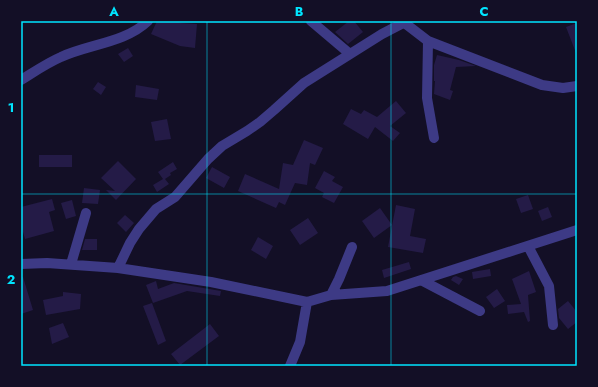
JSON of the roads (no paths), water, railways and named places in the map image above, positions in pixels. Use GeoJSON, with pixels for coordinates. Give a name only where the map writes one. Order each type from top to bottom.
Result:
{"type":"FeatureCollection","features":[{"type":"Feature","properties":{"kind":"street"},"geometry":{"type":"LineString","coordinates":[[21,80],[61,57],[123,36],[141,28],[148,21]]}},
{"type":"Feature","properties":{"kind":"street"},"geometry":{"type":"LineString","coordinates":[[311,21],[350,54]]}},
{"type":"Feature","properties":{"kind":"street"},"geometry":{"type":"LineString","coordinates":[[118,268],[130,243],[139,229],[156,210],[175,197],[208,159],[222,146],[247,131],[264,118],[304,82],[404,22],[428,41],[542,85],[563,88],[577,86]]}},
{"type":"Feature","properties":{"kind":"street"},"geometry":{"type":"LineString","coordinates":[[428,41],[427,98],[434,138]]}},
{"type":"Feature","properties":{"kind":"street"},"geometry":{"type":"LineString","coordinates":[[71,264],[86,213]]}},
{"type":"Feature","properties":{"kind":"street"},"geometry":{"type":"LineString","coordinates":[[21,264],[47,263],[118,268],[211,282],[307,302],[331,295],[387,291],[577,230]]}},
{"type":"Feature","properties":{"kind":"street"},"geometry":{"type":"LineString","coordinates":[[528,246],[549,286],[554,325]]}},
{"type":"Feature","properties":{"kind":"street"},"geometry":{"type":"LineString","coordinates":[[331,295],[339,280],[352,247]]}},
{"type":"Feature","properties":{"kind":"street"},"geometry":{"type":"LineString","coordinates":[[421,280],[480,311]]}},
{"type":"Feature","properties":{"kind":"street"},"geometry":{"type":"LineString","coordinates":[[290,366],[300,342],[307,302]]}}]}
